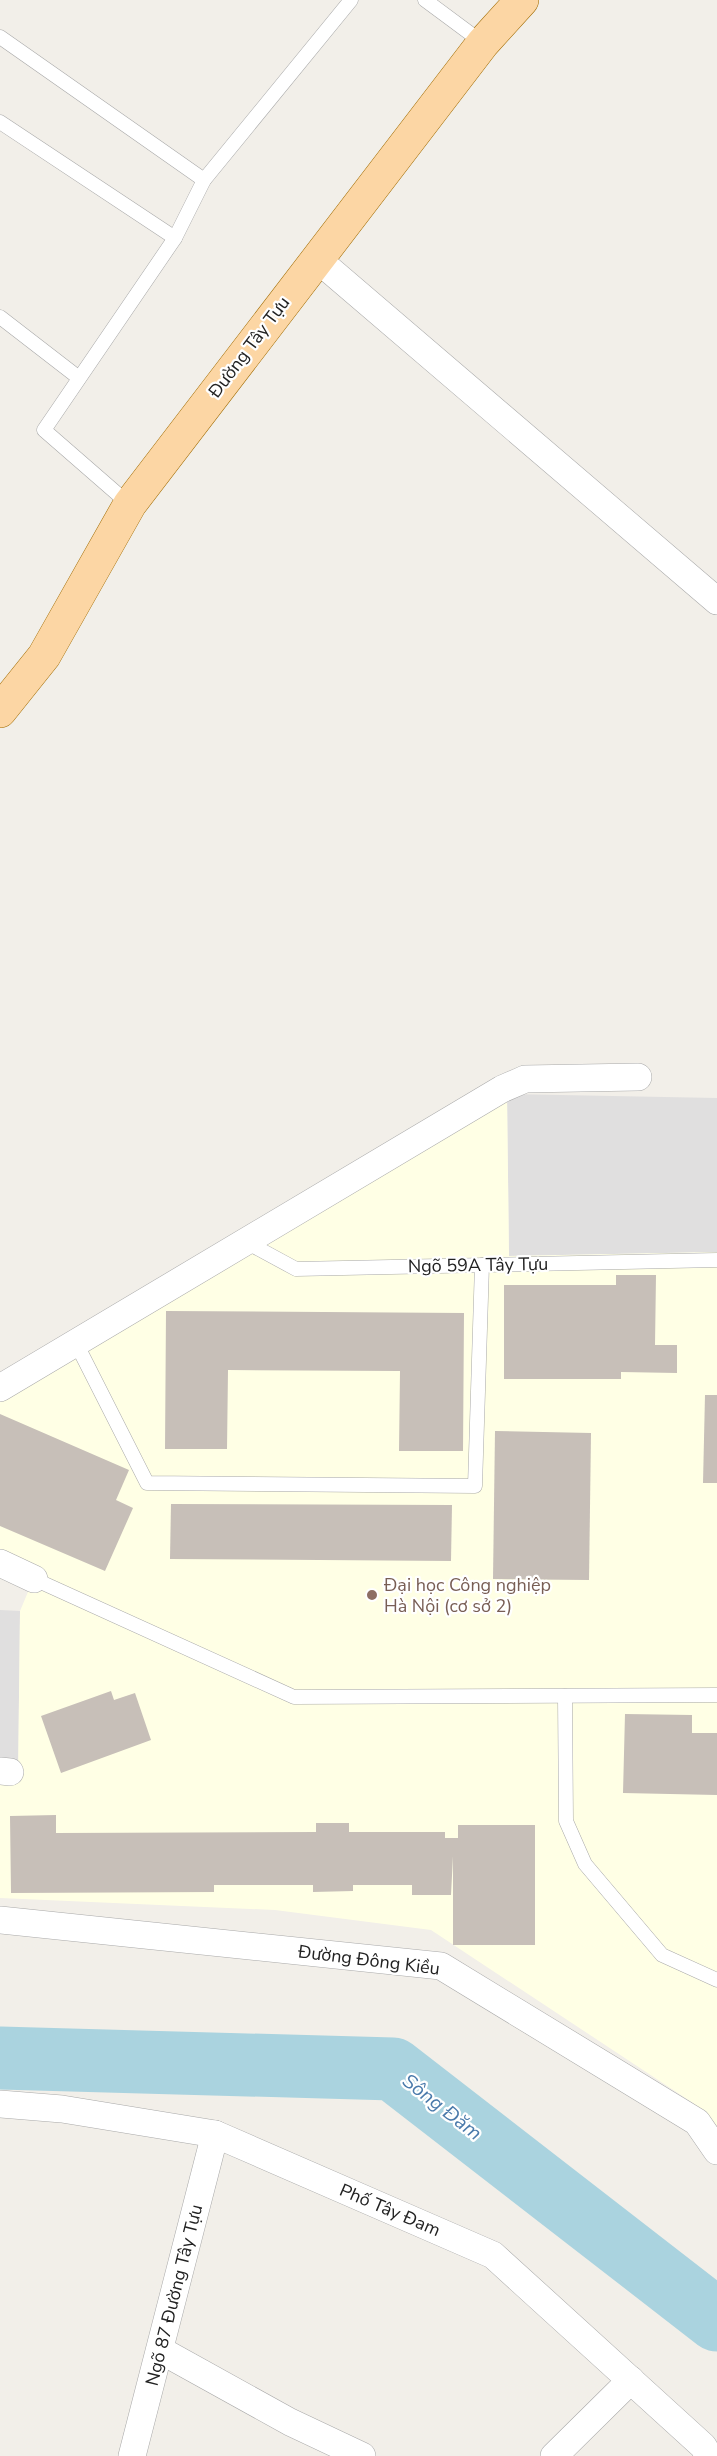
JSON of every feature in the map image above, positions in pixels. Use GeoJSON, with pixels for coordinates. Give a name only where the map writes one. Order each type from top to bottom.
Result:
{"type":"FeatureCollection","features":[{"type":"Feature","properties":{"kind":"main road","name":"Đường Tây Tựu"},"geometry":{"type":"LineString","coordinates":[[3,701],[44,656],[130,504],[316,258],[483,43],[522,0]]}},
{"type":"Feature","properties":{"kind":"street"},"geometry":{"type":"LineString","coordinates":[[316,258],[717,601]]}},
{"type":"Feature","properties":{"kind":"street"},"geometry":{"type":"LineString","coordinates":[[0,1388],[502,1089],[525,1079],[638,1077]]}},
{"type":"Feature","properties":{"kind":"street"},"geometry":{"type":"LineString","coordinates":[[0,1563],[34,1579]]}},
{"type":"Feature","properties":{"kind":"street","name":"Đường Đông Kiều"},"geometry":{"type":"LineString","coordinates":[[0,1920],[441,1966],[697,2122],[717,2151]]}},
{"type":"Feature","properties":{"kind":"street","name":"Phố Tây Đam"},"geometry":{"type":"LineString","coordinates":[[0,2104],[62,2109],[215,2134],[493,2255],[703,2446],[709,2456]]}},
{"type":"Feature","properties":{"kind":"street","name":"Ngõ 87 Đường Tây Tựu"},"geometry":{"type":"LineString","coordinates":[[132,2456],[215,2134]]}},
{"type":"Feature","properties":{"kind":"street"},"geometry":{"type":"LineString","coordinates":[[160,2349],[290,2422],[362,2456]]}},
{"type":"Feature","properties":{"kind":"street"},"geometry":{"type":"LineString","coordinates":[[555,2456],[631,2380]]}},
{"type":"Feature","properties":{"kind":"lane"},"geometry":{"type":"LineString","coordinates":[[130,504],[44,430],[175,238],[204,180],[351,0]]}},
{"type":"Feature","properties":{"kind":"lane"},"geometry":{"type":"LineString","coordinates":[[425,0],[483,43]]}},
{"type":"Feature","properties":{"kind":"lane"},"geometry":{"type":"LineString","coordinates":[[0,37],[204,180]]}},
{"type":"Feature","properties":{"kind":"lane"},"geometry":{"type":"LineString","coordinates":[[0,122],[175,238]]}},
{"type":"Feature","properties":{"kind":"lane"},"geometry":{"type":"LineString","coordinates":[[0,317],[79,378]]}},
{"type":"Feature","properties":{"kind":"lane","name":"Ngõ 59A Tây Tựu"},"geometry":{"type":"LineString","coordinates":[[246,1242],[296,1269],[717,1260]]}},
{"type":"Feature","properties":{"kind":"lane"},"geometry":{"type":"LineString","coordinates":[[76,1343],[147,1484],[475,1486],[482,1265]]}},
{"type":"Feature","properties":{"kind":"lane"},"geometry":{"type":"LineString","coordinates":[[34,1579],[294,1697],[717,1695]]}},
{"type":"Feature","properties":{"kind":"lane"},"geometry":{"type":"LineString","coordinates":[[565,1696],[566,1821],[585,1864],[662,1955],[717,1980]]}},
{"type":"Feature","properties":{"kind":"shaded area"},"geometry":{"type":"Polygon","coordinates":[[[507,1094],[717,1098],[717,1252],[509,1256],[507,1094]]]}},
{"type":"Feature","properties":{"kind":"shaded area","name":"Đại học Công nghiệp Hà Nội (cơ sở 2)"},"geometry":{"type":"Polygon","coordinates":[[[507,1094],[509,1256],[717,1252],[717,2127],[693,2103],[431,1930],[275,1910],[0,1898],[0,1781],[18,1780],[20,1611],[38,1568],[0,1550],[0,1400],[507,1094]]]}},
{"type":"Feature","properties":{"kind":"shaded area"},"geometry":{"type":"Polygon","coordinates":[[[0,1610],[20,1611],[18,1780],[0,1781],[0,1610]]]}},
{"type":"Feature","properties":{"kind":"building"},"geometry":{"type":"Polygon","coordinates":[[[616,1275],[656,1275],[655,1345],[677,1345],[677,1373],[621,1372],[621,1379],[504,1379],[504,1285],[616,1285],[616,1275]]]}},
{"type":"Feature","properties":{"kind":"building"},"geometry":{"type":"Polygon","coordinates":[[[166,1311],[464,1313],[463,1451],[399,1451],[400,1371],[228,1370],[227,1449],[165,1449],[166,1311]]]}},
{"type":"Feature","properties":{"kind":"building"},"geometry":{"type":"Polygon","coordinates":[[[705,1395],[717,1395],[717,1483],[703,1483],[705,1395]]]}},
{"type":"Feature","properties":{"kind":"building"},"geometry":{"type":"Polygon","coordinates":[[[0,1414],[129,1470],[116,1500],[133,1508],[105,1571],[0,1526],[0,1414]]]}},
{"type":"Feature","properties":{"kind":"building"},"geometry":{"type":"Polygon","coordinates":[[[495,1431],[591,1433],[589,1580],[493,1579],[495,1431]]]}},
{"type":"Feature","properties":{"kind":"building"},"geometry":{"type":"Polygon","coordinates":[[[171,1504],[452,1505],[451,1561],[170,1559],[171,1504]]]}},
{"type":"Feature","properties":{"kind":"building"},"geometry":{"type":"Polygon","coordinates":[[[111,1691],[114,1700],[135,1693],[151,1740],[61,1773],[41,1716],[111,1691]]]}},
{"type":"Feature","properties":{"kind":"building"},"geometry":{"type":"Polygon","coordinates":[[[625,1714],[692,1715],[692,1733],[717,1733],[717,1795],[623,1793],[625,1714]]]}},
{"type":"Feature","properties":{"kind":"building"},"geometry":{"type":"Polygon","coordinates":[[[56,1815],[56,1833],[316,1832],[316,1823],[349,1823],[349,1832],[445,1832],[445,1838],[458,1838],[458,1825],[535,1825],[535,1945],[453,1945],[453,1856],[451,1895],[412,1895],[412,1885],[353,1885],[353,1891],[313,1892],[313,1885],[214,1885],[214,1892],[11,1893],[10,1816],[56,1815]]]}},
{"type":"Feature","properties":{"kind":"waterway","name":"Sông Đăm"},"geometry":{"type":"LineString","coordinates":[[0,2058],[393,2069],[717,2320]]}},
{"type":"Feature","properties":{"kind":"place","name":"Đại học Công nghiệp Hà Nội (cơ sở 2)"},"geometry":{"type":"Point","coordinates":[372,1595]}}]}
